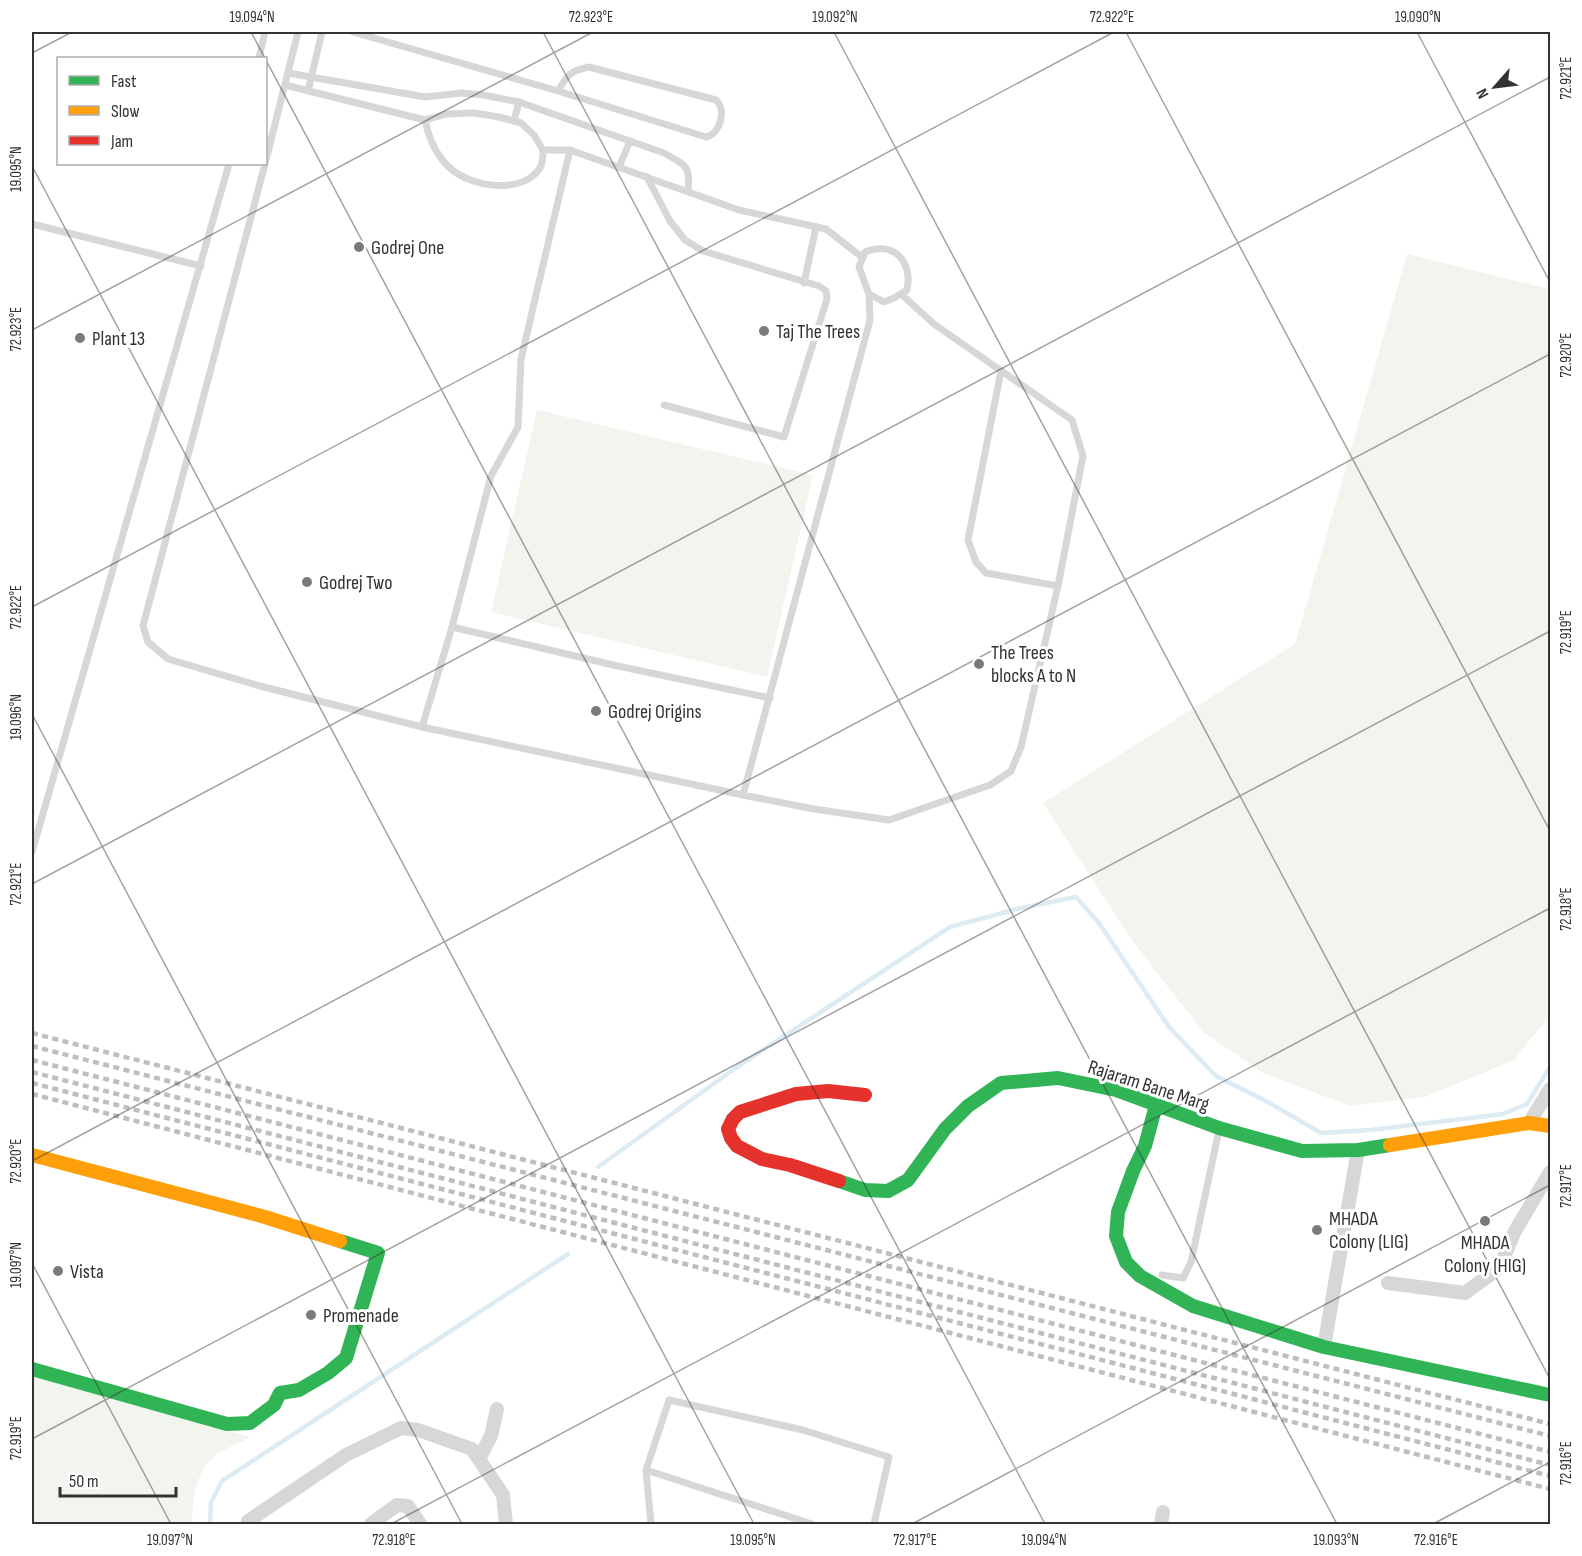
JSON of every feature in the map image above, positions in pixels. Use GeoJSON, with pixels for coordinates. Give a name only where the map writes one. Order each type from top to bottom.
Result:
{"type":"FeatureCollection","features":[{"type":"Feature","properties":{"kind":"street","name":"Rajaram Bane Marg"},"geometry":{"type":"LineString","coordinates":[[865,1095],[828,1091],[796,1094],[758,1105],[740,1112],[733,1119],[728,1129],[730,1138],[737,1146],[762,1159],[790,1165],[865,1190],[888,1191],[908,1180],[945,1129],[968,1106],[1001,1083],[1058,1078],[1116,1090],[1219,1128],[1302,1151],[1358,1150],[1529,1123],[1551,1126]]}},
{"type":"Feature","properties":{"kind":"street"},"geometry":{"type":"LineString","coordinates":[[1529,1123],[1551,1089]]}},
{"type":"Feature","properties":{"kind":"street"},"geometry":{"type":"LineString","coordinates":[[1156,1105],[1145,1146],[1118,1212],[1116,1236],[1126,1262],[1140,1276],[1193,1306],[1324,1347],[1551,1395]]}},
{"type":"Feature","properties":{"kind":"street"},"geometry":{"type":"LineString","coordinates":[[1324,1347],[1358,1150]]}},
{"type":"Feature","properties":{"kind":"street"},"geometry":{"type":"LineString","coordinates":[[32,1155],[265,1217],[378,1253],[346,1358],[328,1373],[299,1390],[280,1393],[274,1405],[250,1423],[227,1424],[32,1369]]}},
{"type":"Feature","properties":{"kind":"street"},"geometry":{"type":"LineString","coordinates":[[1388,1283],[1465,1293],[1498,1268],[1515,1232],[1551,1172]]}},
{"type":"Feature","properties":{"kind":"street"},"geometry":{"type":"LineString","coordinates":[[479,1459],[491,1436],[498,1409]]}},
{"type":"Feature","properties":{"kind":"street"},"geometry":{"type":"LineString","coordinates":[[248,1524],[248,1521],[346,1455],[401,1428],[450,1439],[472,1449],[503,1495],[506,1524]]}},
{"type":"Feature","properties":{"kind":"street"},"geometry":{"type":"LineString","coordinates":[[371,1524],[397,1505],[408,1506],[420,1524]]}},
{"type":"Feature","properties":{"kind":"lane"},"geometry":{"type":"LineString","coordinates":[[259,56],[266,32]]}},
{"type":"Feature","properties":{"kind":"lane"},"geometry":{"type":"LineString","coordinates":[[267,154],[298,32]]}},
{"type":"Feature","properties":{"kind":"lane"},"geometry":{"type":"LineString","coordinates":[[308,91],[322,32]]}},
{"type":"Feature","properties":{"kind":"lane"},"geometry":{"type":"LineString","coordinates":[[353,32],[558,91],[706,137],[713,136],[717,132],[722,111],[721,105],[716,100],[589,68],[574,70],[566,76],[558,91]]}},
{"type":"Feature","properties":{"kind":"lane"},"geometry":{"type":"LineString","coordinates":[[288,73],[425,97],[462,93],[519,102],[664,153],[684,165],[690,176],[688,191]]}},
{"type":"Feature","properties":{"kind":"lane"},"geometry":{"type":"LineString","coordinates":[[285,85],[425,120],[446,114],[474,113],[521,123],[534,135],[543,150],[541,167],[531,177],[513,186],[496,186],[473,180],[452,170],[441,159],[432,144],[425,120]]}},
{"type":"Feature","properties":{"kind":"lane"},"geometry":{"type":"LineString","coordinates":[[514,121],[519,102]]}},
{"type":"Feature","properties":{"kind":"lane"},"geometry":{"type":"LineString","coordinates":[[619,167],[630,141]]}},
{"type":"Feature","properties":{"kind":"lane"},"geometry":{"type":"LineString","coordinates":[[543,150],[570,150],[739,210],[826,229],[863,258]]}},
{"type":"Feature","properties":{"kind":"lane"},"geometry":{"type":"LineString","coordinates":[[422,727],[452,627],[491,476],[518,427],[521,359],[570,150]]}},
{"type":"Feature","properties":{"kind":"lane"},"geometry":{"type":"LineString","coordinates":[[32,852],[229,165]]}},
{"type":"Feature","properties":{"kind":"lane"},"geometry":{"type":"LineString","coordinates":[[264,165],[143,626],[148,642],[168,659],[260,686],[422,727],[743,795],[814,809],[889,820],[990,785],[1011,771],[1021,747],[1058,586],[1083,456],[1072,420],[934,324],[901,294]]}},
{"type":"Feature","properties":{"kind":"lane"},"geometry":{"type":"LineString","coordinates":[[647,177],[670,220],[685,240],[703,251],[819,286],[826,291],[827,299],[784,437],[664,405]]}},
{"type":"Feature","properties":{"kind":"lane"},"geometry":{"type":"LineString","coordinates":[[32,224],[201,266]]}},
{"type":"Feature","properties":{"kind":"lane"},"geometry":{"type":"LineString","coordinates":[[804,283],[816,227]]}},
{"type":"Feature","properties":{"kind":"lane"},"geometry":{"type":"LineString","coordinates":[[743,795],[870,320],[869,294],[860,267],[865,252],[877,247],[889,249],[900,257],[907,268],[909,281],[907,290],[884,302],[869,294]]}},
{"type":"Feature","properties":{"kind":"lane"},"geometry":{"type":"LineString","coordinates":[[1001,371],[968,540],[976,562],[987,573],[1058,586]]}},
{"type":"Feature","properties":{"kind":"lane"},"geometry":{"type":"LineString","coordinates":[[452,627],[613,665],[770,698]]}},
{"type":"Feature","properties":{"kind":"lane"},"geometry":{"type":"LineString","coordinates":[[1162,1275],[1183,1278],[1191,1262],[1219,1128]]}},
{"type":"Feature","properties":{"kind":"lane"},"geometry":{"type":"LineString","coordinates":[[651,1524],[646,1470],[669,1400],[803,1430],[889,1457],[874,1524]]}},
{"type":"Feature","properties":{"kind":"lane"},"geometry":{"type":"LineString","coordinates":[[646,1470],[812,1524]]}},
{"type":"Feature","properties":{"kind":"shaded area"},"geometry":{"type":"Polygon","coordinates":[[[1407,254],[1550,289],[1550,1015],[1514,1060],[1425,1097],[1350,1106],[1263,1073],[1202,1031],[1129,936],[1043,803],[1295,644],[1407,254]]]}},
{"type":"Feature","properties":{"kind":"shaded area"},"geometry":{"type":"Polygon","coordinates":[[[537,410],[813,475],[767,677],[491,612],[537,410]]]}},
{"type":"Feature","properties":{"kind":"shaded area"},"geometry":{"type":"Polygon","coordinates":[[[32,1376],[250,1437],[221,1452],[202,1472],[196,1489],[192,1524],[32,1524],[32,1376]]]}},
{"type":"Feature","properties":{"kind":"waterway"},"geometry":{"type":"LineString","coordinates":[[598,1167],[737,1067],[950,927],[1021,908],[1076,897],[1099,923],[1169,1027],[1216,1076],[1264,1100],[1321,1133],[1371,1130],[1503,1114],[1527,1104],[1550,1067]]}},
{"type":"Feature","properties":{"kind":"waterway"},"geometry":{"type":"LineString","coordinates":[[210,1524],[211,1502],[222,1481],[568,1254]]}},
{"type":"Feature","properties":{"kind":"railway"},"geometry":{"type":"LineString","coordinates":[[32,1033],[1550,1424]]}},
{"type":"Feature","properties":{"kind":"railway"},"geometry":{"type":"LineString","coordinates":[[32,1046],[1550,1436]]}},
{"type":"Feature","properties":{"kind":"railway"},"geometry":{"type":"LineString","coordinates":[[32,1060],[1550,1452]]}},
{"type":"Feature","properties":{"kind":"railway"},"geometry":{"type":"LineString","coordinates":[[32,1072],[1550,1465]]}},
{"type":"Feature","properties":{"kind":"railway"},"geometry":{"type":"LineString","coordinates":[[32,1083],[1550,1476]]}},
{"type":"Feature","properties":{"kind":"railway"},"geometry":{"type":"LineString","coordinates":[[32,1094],[1550,1489]]}},
{"type":"Feature","properties":{"kind":"traffic: fast"},"geometry":{"type":"LineString","coordinates":[[839,1181],[865,1190],[888,1191],[908,1180],[945,1129],[968,1106],[1001,1083],[1058,1078],[1116,1090],[1219,1128],[1302,1151],[1358,1150],[1390,1145]]}},
{"type":"Feature","properties":{"kind":"traffic: fast"},"geometry":{"type":"LineString","coordinates":[[1156,1105],[1145,1146],[1118,1212],[1116,1236],[1126,1262],[1140,1276],[1193,1306],[1324,1347],[1550,1395]]}},
{"type":"Feature","properties":{"kind":"traffic: fast"},"geometry":{"type":"LineString","coordinates":[[32,1369],[227,1424],[250,1423],[274,1405],[280,1393],[299,1390],[328,1373],[346,1358],[378,1253],[340,1241]]}},
{"type":"Feature","properties":{"kind":"traffic: slow"},"geometry":{"type":"LineString","coordinates":[[1390,1145],[1529,1123],[1550,1126]]}},
{"type":"Feature","properties":{"kind":"traffic: slow"},"geometry":{"type":"LineString","coordinates":[[32,1155],[265,1217],[340,1241]]}},
{"type":"Feature","properties":{"kind":"traffic: jam"},"geometry":{"type":"LineString","coordinates":[[839,1181],[790,1165],[762,1159],[737,1146],[728,1129],[740,1112],[796,1094],[828,1091],[865,1095]]}},
{"type":"Feature","properties":{"kind":"place","name":"Godrej One"},"geometry":{"type":"Point","coordinates":[359,247]}},
{"type":"Feature","properties":{"kind":"place","name":"Taj The Trees"},"geometry":{"type":"Point","coordinates":[764,331]}},
{"type":"Feature","properties":{"kind":"place","name":"Plant 13"},"geometry":{"type":"Point","coordinates":[80,338]}},
{"type":"Feature","properties":{"kind":"place","name":"Godrej Two"},"geometry":{"type":"Point","coordinates":[307,582]}},
{"type":"Feature","properties":{"kind":"place","name":"The Trees blocks A to N"},"geometry":{"type":"Point","coordinates":[979,664]}},
{"type":"Feature","properties":{"kind":"place","name":"Godrej Origins"},"geometry":{"type":"Point","coordinates":[596,711]}},
{"type":"Feature","properties":{"kind":"place","name":"MHADA Colony (HIG)"},"geometry":{"type":"Point","coordinates":[1485,1221]}},
{"type":"Feature","properties":{"kind":"place","name":"MHADA Colony (LIG)"},"geometry":{"type":"Point","coordinates":[1317,1230]}},
{"type":"Feature","properties":{"kind":"place","name":"Vista"},"geometry":{"type":"Point","coordinates":[58,1271]}},
{"type":"Feature","properties":{"kind":"place","name":"Promenade"},"geometry":{"type":"Point","coordinates":[311,1315]}}]}
